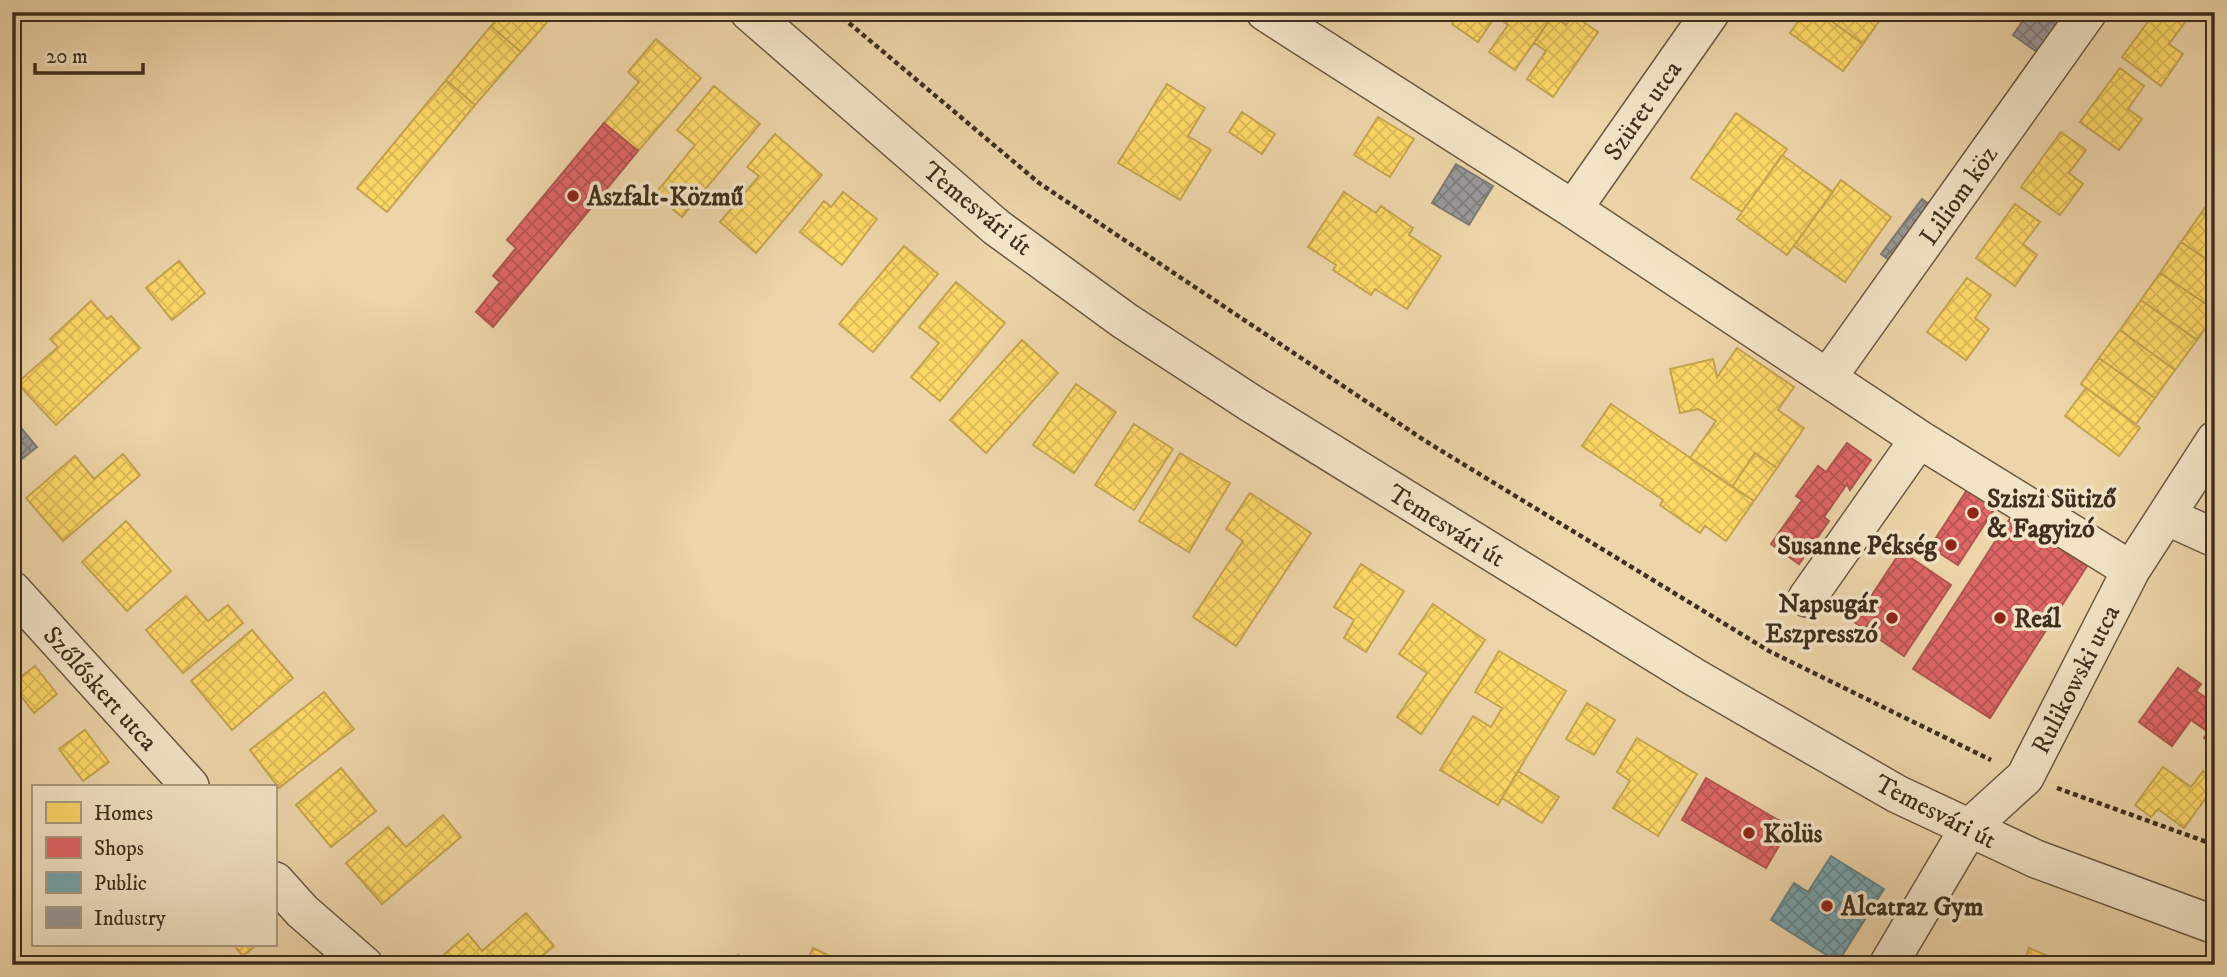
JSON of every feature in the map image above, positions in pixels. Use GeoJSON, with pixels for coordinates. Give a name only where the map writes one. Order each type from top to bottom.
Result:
{"type":"FeatureCollection","features":[{"type":"Feature","properties":{"kind":"street","name":"Temesvári út"},"geometry":{"type":"LineString","coordinates":[[749,12],[996,227],[1125,321],[1252,404],[1695,677],[1897,794],[2036,859],[2215,925]]}},
{"type":"Feature","properties":{"kind":"street"},"geometry":{"type":"LineString","coordinates":[[1265,12],[1573,209],[1919,439],[2131,570]]}},
{"type":"Feature","properties":{"kind":"street","name":"Szüret utca"},"geometry":{"type":"LineString","coordinates":[[1573,209],[1711,12]]}},
{"type":"Feature","properties":{"kind":"street","name":"Liliom köz"},"geometry":{"type":"LineString","coordinates":[[1828,377],[2088,12]]}},
{"type":"Feature","properties":{"kind":"street"},"geometry":{"type":"LineString","coordinates":[[1807,598],[1919,439]]}},
{"type":"Feature","properties":{"kind":"street","name":"Rulikowski utca"},"geometry":{"type":"LineString","coordinates":[[1888,965],[1969,828],[2025,777],[2131,570],[2215,440]]}},
{"type":"Feature","properties":{"kind":"street"},"geometry":{"type":"LineString","coordinates":[[2166,516],[2215,538]]}},
{"type":"Feature","properties":{"kind":"street","name":"Szőlőskert utca"},"geometry":{"type":"LineString","coordinates":[[12,590],[189,785]]}},
{"type":"Feature","properties":{"kind":"street"},"geometry":{"type":"LineString","coordinates":[[276,882],[302,911],[363,965]]}},
{"type":"Feature","properties":{"kind":"path"},"geometry":{"type":"LineString","coordinates":[[836,12],[1039,183],[1427,442],[1769,651],[2025,777],[2215,845]]}},
{"type":"Feature","properties":{"kind":"building: Homes"},"geometry":{"type":"Polygon","coordinates":[[[504,12],[556,12],[521,52],[491,26],[504,12]]]}},
{"type":"Feature","properties":{"kind":"building: Homes"},"geometry":{"type":"Polygon","coordinates":[[[1460,12],[1498,12],[1478,42],[1452,24],[1460,12]]]}},
{"type":"Feature","properties":{"kind":"building: Homes"},"geometry":{"type":"Polygon","coordinates":[[[1498,12],[1555,12],[1515,70],[1489,52],[1508,25],[1496,16],[1498,12]]]}},
{"type":"Feature","properties":{"kind":"building: Homes"},"geometry":{"type":"Polygon","coordinates":[[[1805,12],[1819,12],[1863,44],[1843,71],[1790,33],[1805,12]]]}},
{"type":"Feature","properties":{"kind":"building: Homes"},"geometry":{"type":"Polygon","coordinates":[[[1819,12],[1875,12],[1882,17],[1863,44],[1819,12]]]}},
{"type":"Feature","properties":{"kind":"building: Homes"},"geometry":{"type":"Polygon","coordinates":[[[2155,12],[2174,12],[2186,21],[2169,44],[2183,54],[2161,86],[2122,57],[2155,12]]]}},
{"type":"Feature","properties":{"kind":"building: Homes"},"geometry":{"type":"Polygon","coordinates":[[[1553,15],[1566,25],[1573,15],[1598,32],[1553,97],[1527,79],[1546,51],[1534,43],[1553,15]]]}},
{"type":"Feature","properties":{"kind":"building: Homes"},"geometry":{"type":"Polygon","coordinates":[[[491,26],[521,52],[475,105],[446,80],[491,26]]]}},
{"type":"Feature","properties":{"kind":"building: Homes"},"geometry":{"type":"Polygon","coordinates":[[[656,39],[701,78],[638,151],[604,123],[639,82],[628,72],[656,39]]]}},
{"type":"Feature","properties":{"kind":"building: Homes"},"geometry":{"type":"Polygon","coordinates":[[[2120,68],[2144,86],[2128,109],[2142,119],[2119,150],[2080,122],[2120,68]]]}},
{"type":"Feature","properties":{"kind":"building: Homes"},"geometry":{"type":"Polygon","coordinates":[[[446,80],[475,105],[387,212],[357,188],[446,80]]]}},
{"type":"Feature","properties":{"kind":"building: Homes"},"geometry":{"type":"Polygon","coordinates":[[[1167,84],[1205,108],[1188,136],[1211,150],[1180,200],[1118,163],[1167,84]]]}},
{"type":"Feature","properties":{"kind":"building: Homes"},"geometry":{"type":"Polygon","coordinates":[[[714,86],[760,124],[682,217],[655,194],[695,145],[677,130],[714,86]]]}},
{"type":"Feature","properties":{"kind":"building: Homes"},"geometry":{"type":"Polygon","coordinates":[[[1242,112],[1275,134],[1262,154],[1229,132],[1242,112]]]}},
{"type":"Feature","properties":{"kind":"building: Homes"},"geometry":{"type":"Polygon","coordinates":[[[1736,113],[1787,149],[1742,212],[1691,178],[1736,113]]]}},
{"type":"Feature","properties":{"kind":"building: Homes"},"geometry":{"type":"Polygon","coordinates":[[[1378,117],[1414,139],[1390,177],[1354,155],[1378,117]]]}},
{"type":"Feature","properties":{"kind":"building: Homes"},"geometry":{"type":"Polygon","coordinates":[[[2061,132],[2086,150],[2069,173],[2083,184],[2060,215],[2021,187],[2061,132]]]}},
{"type":"Feature","properties":{"kind":"building: Homes"},"geometry":{"type":"Polygon","coordinates":[[[775,134],[822,175],[756,253],[720,222],[759,176],[747,167],[775,134]]]}},
{"type":"Feature","properties":{"kind":"building: Homes"},"geometry":{"type":"Polygon","coordinates":[[[1782,155],[1833,192],[1787,255],[1737,219],[1782,155]]]}},
{"type":"Feature","properties":{"kind":"building: Homes"},"geometry":{"type":"Polygon","coordinates":[[[1841,180],[1891,217],[1845,282],[1794,246],[1841,180]]]}},
{"type":"Feature","properties":{"kind":"building: Homes"},"geometry":{"type":"Polygon","coordinates":[[[843,192],[877,219],[842,265],[800,232],[824,201],[831,207],[843,192]]]}},
{"type":"Feature","properties":{"kind":"building: Homes"},"geometry":{"type":"Polygon","coordinates":[[[1344,192],[1376,213],[1381,206],[1413,228],[1409,235],[1441,256],[1407,309],[1375,289],[1371,295],[1333,270],[1336,265],[1308,247],[1344,192]]]}},
{"type":"Feature","properties":{"kind":"building: Homes"},"geometry":{"type":"Polygon","coordinates":[[[2215,193],[2215,221],[2202,212],[2215,193]]]}},
{"type":"Feature","properties":{"kind":"building: Homes"},"geometry":{"type":"Polygon","coordinates":[[[2015,204],[2040,222],[2023,244],[2037,255],[2015,286],[1976,258],[2015,204]]]}},
{"type":"Feature","properties":{"kind":"building: Homes"},"geometry":{"type":"Polygon","coordinates":[[[2202,212],[2215,221],[2215,265],[2181,242],[2202,212]]]}},
{"type":"Feature","properties":{"kind":"building: Homes"},"geometry":{"type":"Polygon","coordinates":[[[2181,242],[2215,265],[2215,310],[2160,273],[2181,242]]]}},
{"type":"Feature","properties":{"kind":"building: Homes"},"geometry":{"type":"Polygon","coordinates":[[[904,246],[938,274],[873,352],[839,324],[904,246]]]}},
{"type":"Feature","properties":{"kind":"building: Homes"},"geometry":{"type":"Polygon","coordinates":[[[179,261],[205,293],[172,320],[146,288],[179,261]]]}},
{"type":"Feature","properties":{"kind":"building: Homes"},"geometry":{"type":"Polygon","coordinates":[[[2160,273],[2215,310],[2197,340],[2141,300],[2160,273]]]}},
{"type":"Feature","properties":{"kind":"building: Homes"},"geometry":{"type":"Polygon","coordinates":[[[1967,278],[1991,295],[1975,318],[1989,329],[1966,360],[1927,332],[1967,278]]]}},
{"type":"Feature","properties":{"kind":"building: Homes"},"geometry":{"type":"Polygon","coordinates":[[[956,282],[1005,323],[940,401],[911,377],[939,343],[919,327],[956,282]]]}},
{"type":"Feature","properties":{"kind":"building: Homes"},"geometry":{"type":"Polygon","coordinates":[[[2141,300],[2197,340],[2175,370],[2120,330],[2141,300]]]}},
{"type":"Feature","properties":{"kind":"building: Homes"},"geometry":{"type":"Polygon","coordinates":[[[91,301],[107,319],[111,316],[140,348],[56,425],[17,383],[58,347],[50,339],[91,301]]]}},
{"type":"Feature","properties":{"kind":"building: Homes"},"geometry":{"type":"Polygon","coordinates":[[[2120,330],[2175,370],[2155,398],[2099,358],[2120,330]]]}},
{"type":"Feature","properties":{"kind":"building: Homes"},"geometry":{"type":"Polygon","coordinates":[[[1022,340],[1058,373],[986,453],[950,420],[1022,340]]]}},
{"type":"Feature","properties":{"kind":"building: Homes"},"geometry":{"type":"Polygon","coordinates":[[[1737,348],[1794,387],[1778,410],[1804,428],[1777,468],[1755,453],[1732,487],[1690,458],[1716,421],[1698,409],[1680,413],[1670,369],[1713,359],[1717,377],[1737,348]]]}},
{"type":"Feature","properties":{"kind":"building: Homes"},"geometry":{"type":"Polygon","coordinates":[[[2099,358],[2155,398],[2136,424],[2081,384],[2099,358]]]}},
{"type":"Feature","properties":{"kind":"building: Homes"},"geometry":{"type":"Polygon","coordinates":[[[1076,384],[1116,412],[1074,473],[1033,445],[1076,384]]]}},
{"type":"Feature","properties":{"kind":"building: Homes"},"geometry":{"type":"Polygon","coordinates":[[[2086,388],[2140,428],[2119,456],[2065,416],[2086,388]]]}},
{"type":"Feature","properties":{"kind":"building: Homes"},"geometry":{"type":"Polygon","coordinates":[[[1611,404],[1754,501],[1726,541],[1705,526],[1700,533],[1660,505],[1663,500],[1582,446],[1611,404]]]}},
{"type":"Feature","properties":{"kind":"building: Homes"},"geometry":{"type":"Polygon","coordinates":[[[1134,424],[1173,449],[1134,510],[1095,485],[1134,424]]]}},
{"type":"Feature","properties":{"kind":"building: Homes"},"geometry":{"type":"Polygon","coordinates":[[[1180,453],[1230,483],[1189,552],[1139,521],[1180,453]]]}},
{"type":"Feature","properties":{"kind":"building: Homes"},"geometry":{"type":"Polygon","coordinates":[[[1755,453],[1777,468],[1754,501],[1732,487],[1755,453]]]}},
{"type":"Feature","properties":{"kind":"building: Homes"},"geometry":{"type":"Polygon","coordinates":[[[123,454],[140,475],[63,541],[26,498],[75,456],[94,479],[123,454]]]}},
{"type":"Feature","properties":{"kind":"building: Homes"},"geometry":{"type":"Polygon","coordinates":[[[1250,493],[1311,533],[1236,646],[1193,617],[1243,541],[1226,529],[1250,493]]]}},
{"type":"Feature","properties":{"kind":"building: Homes"},"geometry":{"type":"Polygon","coordinates":[[[126,521],[171,571],[127,611],[82,562],[126,521]]]}},
{"type":"Feature","properties":{"kind":"building: Homes"},"geometry":{"type":"Polygon","coordinates":[[[1361,564],[1404,591],[1366,652],[1344,638],[1354,620],[1334,607],[1361,564]]]}},
{"type":"Feature","properties":{"kind":"building: Homes"},"geometry":{"type":"Polygon","coordinates":[[[186,596],[208,621],[228,605],[243,623],[183,673],[146,630],[186,596]]]}},
{"type":"Feature","properties":{"kind":"building: Homes"},"geometry":{"type":"Polygon","coordinates":[[[1433,604],[1485,640],[1421,734],[1397,717],[1427,673],[1399,654],[1433,604]]]}},
{"type":"Feature","properties":{"kind":"building: Homes"},"geometry":{"type":"Polygon","coordinates":[[[252,630],[293,678],[232,730],[191,681],[252,630]]]}},
{"type":"Feature","properties":{"kind":"building: Homes"},"geometry":{"type":"Polygon","coordinates":[[[1499,651],[1566,691],[1498,805],[1440,770],[1473,716],[1491,727],[1502,708],[1475,692],[1499,651]]]}},
{"type":"Feature","properties":{"kind":"building: Homes"},"geometry":{"type":"Polygon","coordinates":[[[35,666],[57,694],[34,713],[12,684],[35,666]]]}},
{"type":"Feature","properties":{"kind":"building: Homes"},"geometry":{"type":"Polygon","coordinates":[[[324,692],[354,729],[279,788],[250,750],[324,692]]]}},
{"type":"Feature","properties":{"kind":"building: Homes"},"geometry":{"type":"Polygon","coordinates":[[[1587,703],[1615,720],[1594,755],[1566,739],[1587,703]]]}},
{"type":"Feature","properties":{"kind":"building: Homes"},"geometry":{"type":"Polygon","coordinates":[[[85,730],[109,762],[83,781],[59,749],[85,730]]]}},
{"type":"Feature","properties":{"kind":"building: Homes"},"geometry":{"type":"Polygon","coordinates":[[[1637,738],[1697,774],[1658,836],[1613,808],[1630,781],[1617,772],[1637,738]]]}},
{"type":"Feature","properties":{"kind":"building: Homes"},"geometry":{"type":"Polygon","coordinates":[[[2163,767],[2191,787],[2203,771],[2215,780],[2215,785],[2184,828],[2158,809],[2151,817],[2135,805],[2163,767]]]}},
{"type":"Feature","properties":{"kind":"building: Homes"},"geometry":{"type":"Polygon","coordinates":[[[341,768],[376,811],[331,847],[296,805],[341,768]]]}},
{"type":"Feature","properties":{"kind":"building: Homes"},"geometry":{"type":"Polygon","coordinates":[[[1518,771],[1559,797],[1542,823],[1502,798],[1518,771]]]}},
{"type":"Feature","properties":{"kind":"building: Homes"},"geometry":{"type":"Polygon","coordinates":[[[443,815],[461,837],[382,904],[346,863],[388,827],[406,847],[443,815]]]}},
{"type":"Feature","properties":{"kind":"building: Homes"},"geometry":{"type":"Polygon","coordinates":[[[526,913],[554,946],[531,965],[434,963],[468,934],[482,951],[526,913]]]}},
{"type":"Feature","properties":{"kind":"building: Homes"},"geometry":{"type":"Polygon","coordinates":[[[235,946],[255,946],[243,956],[235,946]]]}},
{"type":"Feature","properties":{"kind":"building: Homes"},"geometry":{"type":"Polygon","coordinates":[[[813,948],[848,965],[805,965],[813,948]]]}},
{"type":"Feature","properties":{"kind":"building: Homes"},"geometry":{"type":"Polygon","coordinates":[[[2029,948],[2070,965],[2023,965],[2029,948]]]}},
{"type":"Feature","properties":{"kind":"building: Homes"},"geometry":{"type":"Polygon","coordinates":[[[738,955],[757,965],[733,965],[738,955]]]}},
{"type":"Feature","properties":{"kind":"building: Shops","name":"Aszfalt-Közmű"},"geometry":{"type":"Polygon","coordinates":[[[604,123],[638,151],[493,327],[476,312],[500,282],[493,276],[516,248],[507,240],[604,123]]]}},
{"type":"Feature","properties":{"kind":"building: Shops"},"geometry":{"type":"Polygon","coordinates":[[[1847,443],[1871,460],[1850,490],[1847,484],[1824,517],[1829,521],[1799,564],[1771,544],[1802,500],[1796,496],[1818,466],[1826,472],[1847,443]]]}},
{"type":"Feature","properties":{"kind":"building: Shops"},"geometry":{"type":"Polygon","coordinates":[[[1967,490],[1995,508],[1958,565],[1930,547],[1967,490]]]}},
{"type":"Feature","properties":{"kind":"building: Shops","name":"Reál"},"geometry":{"type":"Polygon","coordinates":[[[2011,517],[2087,566],[1990,718],[1913,669],[2011,517]]]}},
{"type":"Feature","properties":{"kind":"building: Shops"},"geometry":{"type":"Polygon","coordinates":[[[1901,551],[1951,585],[1904,656],[1854,622],[1901,551]]]}},
{"type":"Feature","properties":{"kind":"building: Shops"},"geometry":{"type":"Polygon","coordinates":[[[2178,668],[2201,684],[2196,691],[2212,702],[2215,699],[2215,746],[2204,738],[2208,732],[2191,720],[2172,746],[2139,722],[2178,668]]]}},
{"type":"Feature","properties":{"kind":"building: Shops"},"geometry":{"type":"Polygon","coordinates":[[[1706,778],[1790,827],[1766,868],[1682,820],[1706,778]]]}},
{"type":"Feature","properties":{"kind":"building: Public","name":"Alcatraz Gym"},"geometry":{"type":"Polygon","coordinates":[[[1831,856],[1884,889],[1838,962],[1771,920],[1794,883],[1808,892],[1831,856]]]}},
{"type":"Feature","properties":{"kind":"building: Industry"},"geometry":{"type":"Polygon","coordinates":[[[2008,12],[2051,12],[2074,29],[2051,62],[2013,35],[2022,22],[2008,12]]]}},
{"type":"Feature","properties":{"kind":"building: Industry"},"geometry":{"type":"Polygon","coordinates":[[[1456,164],[1493,186],[1469,225],[1432,203],[1456,164]]]}},
{"type":"Feature","properties":{"kind":"building: Industry"},"geometry":{"type":"Polygon","coordinates":[[[1922,199],[1941,213],[1900,268],[1881,254],[1922,199]]]}},
{"type":"Feature","properties":{"kind":"building: Industry"},"geometry":{"type":"Polygon","coordinates":[[[12,417],[37,447],[12,467],[12,417]]]}},
{"type":"Feature","properties":{"kind":"building: Industry"},"geometry":{"type":"Polygon","coordinates":[[[1726,958],[1737,965],[1722,965],[1726,958]]]}},
{"type":"Feature","properties":{"kind":"place","name":"Aszfalt-Közmű"},"geometry":{"type":"Point","coordinates":[573,196]}},
{"type":"Feature","properties":{"kind":"place","name":"Sziszi Sütiző & Fagyizó"},"geometry":{"type":"Point","coordinates":[1973,513]}},
{"type":"Feature","properties":{"kind":"place","name":"Susanne Pékség"},"geometry":{"type":"Point","coordinates":[1951,545]}},
{"type":"Feature","properties":{"kind":"place","name":"Napsugár Eszpresszó"},"geometry":{"type":"Point","coordinates":[1892,618]}},
{"type":"Feature","properties":{"kind":"place","name":"Reál"},"geometry":{"type":"Point","coordinates":[2000,618]}},
{"type":"Feature","properties":{"kind":"place","name":"Kölüs"},"geometry":{"type":"Point","coordinates":[1749,833]}},
{"type":"Feature","properties":{"kind":"place","name":"Alcatraz Gym"},"geometry":{"type":"Point","coordinates":[1827,906]}}]}
